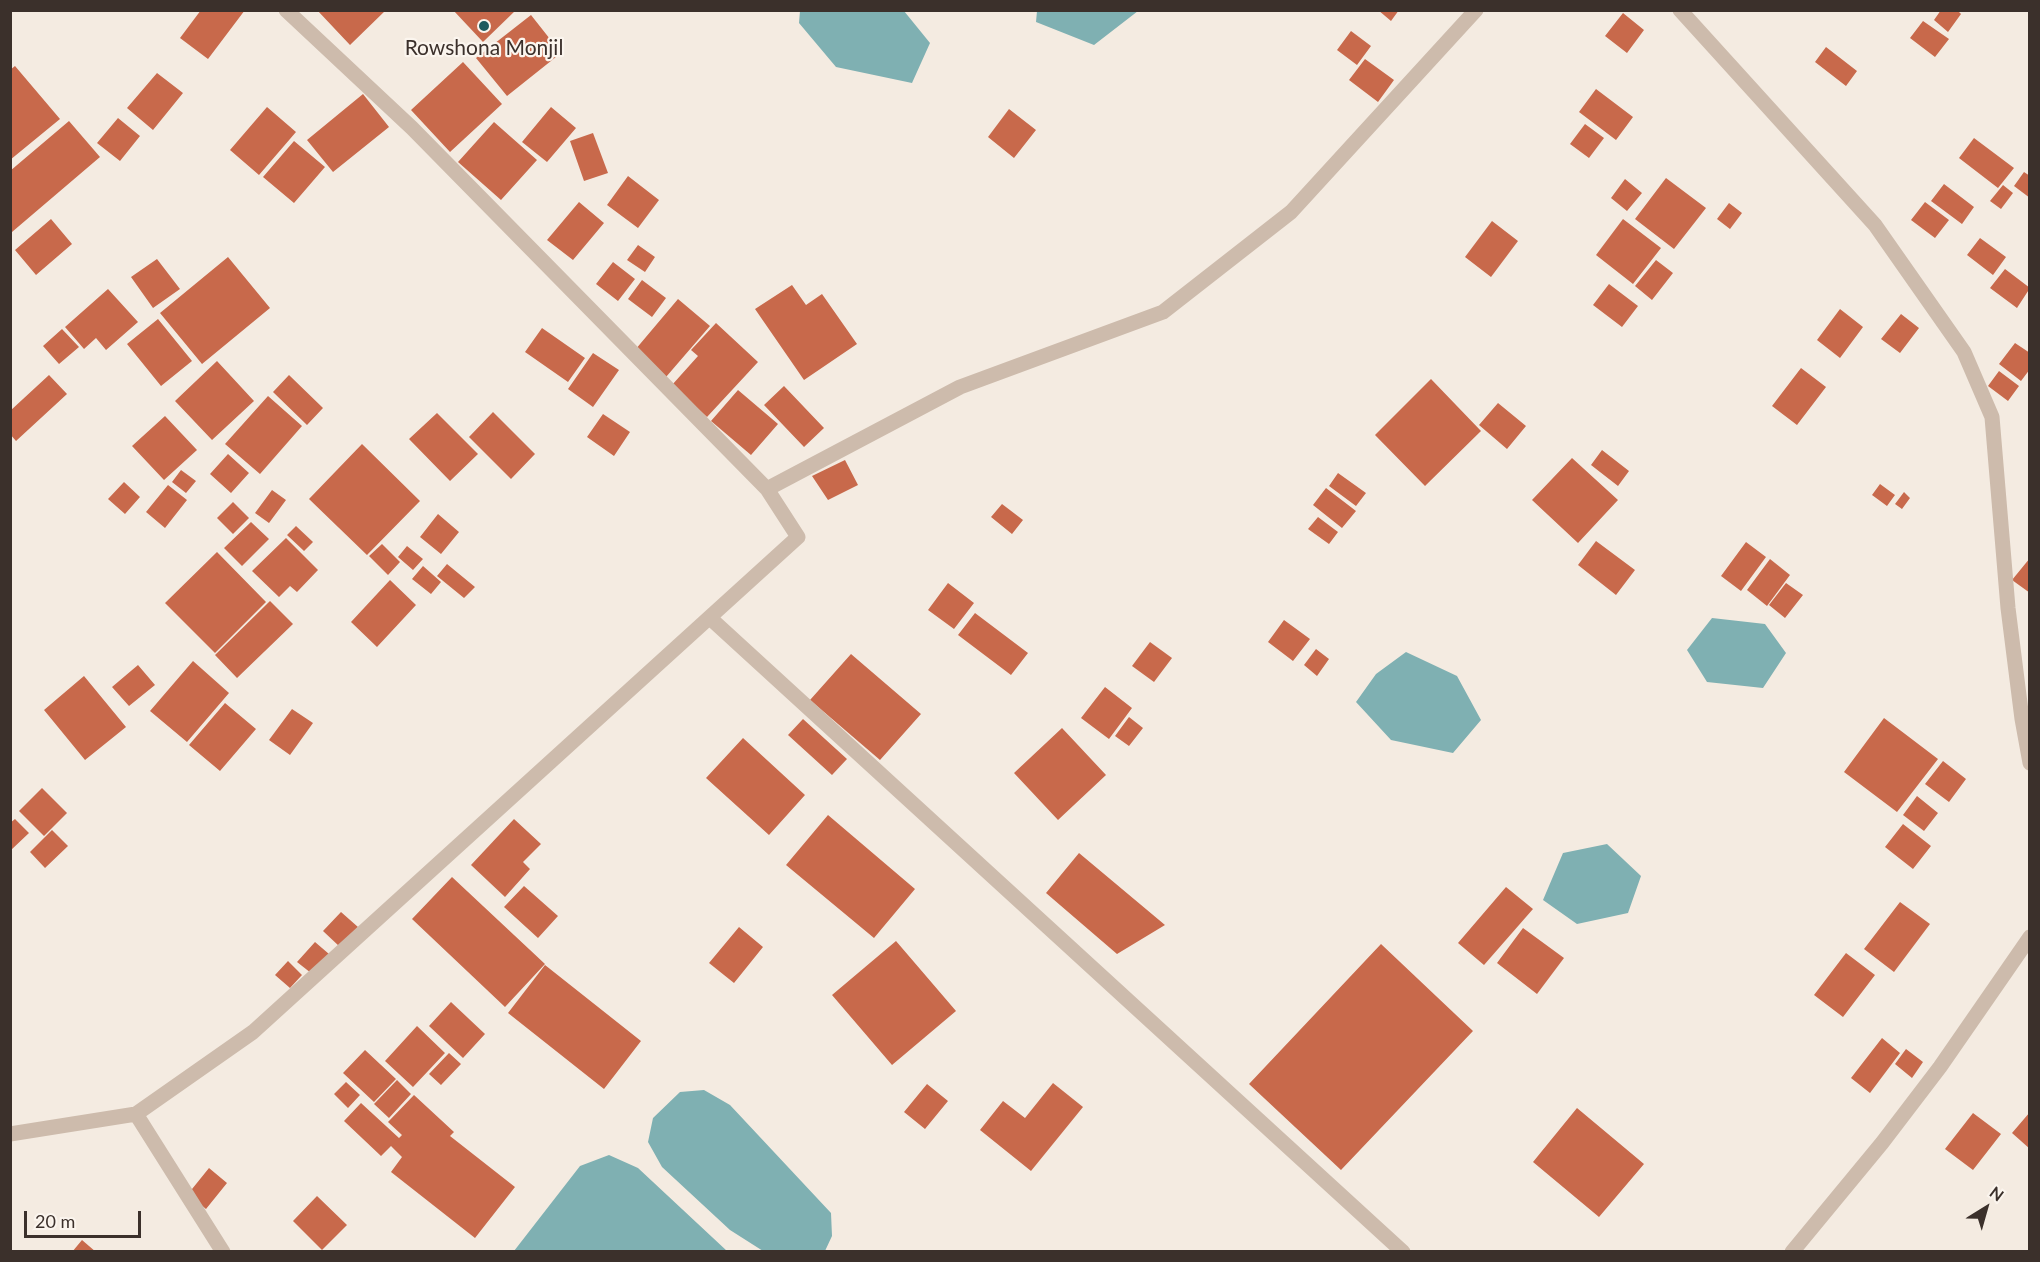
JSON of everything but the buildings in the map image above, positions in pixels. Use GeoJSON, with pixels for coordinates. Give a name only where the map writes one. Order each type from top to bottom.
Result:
{"type":"FeatureCollection","features":[{"type":"Feature","properties":{"kind":"street"},"geometry":{"type":"LineString","coordinates":[[10,1134],[136,1114],[253,1032],[798,537],[767,489],[412,128],[286,10]]}},
{"type":"Feature","properties":{"kind":"street"},"geometry":{"type":"LineString","coordinates":[[767,489],[960,387],[1163,312],[1291,212],[1476,10]]}},
{"type":"Feature","properties":{"kind":"street"},"geometry":{"type":"LineString","coordinates":[[1680,10],[1875,225],[1964,352],[1992,417],[2008,608],[2030,763]]}},
{"type":"Feature","properties":{"kind":"street"},"geometry":{"type":"LineString","coordinates":[[710,618],[1403,1251]]}},
{"type":"Feature","properties":{"kind":"street"},"geometry":{"type":"LineString","coordinates":[[1792,1251],[1882,1143],[1940,1067],[2030,938]]}},
{"type":"Feature","properties":{"kind":"street"},"geometry":{"type":"LineString","coordinates":[[136,1114],[223,1251]]}},
{"type":"Feature","properties":{"kind":"water"},"geometry":{"type":"Polygon","coordinates":[[[1037,10],[1138,11],[1094,45],[1036,22],[1037,10]]]}},
{"type":"Feature","properties":{"kind":"water"},"geometry":{"type":"Polygon","coordinates":[[[800,11],[904,11],[930,43],[912,83],[836,67],[799,23],[800,11]]]}},
{"type":"Feature","properties":{"kind":"water"},"geometry":{"type":"Polygon","coordinates":[[[1712,618],[1765,624],[1786,653],[1763,688],[1707,682],[1687,650],[1712,618]]]}},
{"type":"Feature","properties":{"kind":"water"},"geometry":{"type":"Polygon","coordinates":[[[1406,652],[1457,676],[1481,720],[1453,753],[1391,740],[1356,702],[1376,674],[1406,652]]]}},
{"type":"Feature","properties":{"kind":"water"},"geometry":{"type":"Polygon","coordinates":[[[1607,844],[1641,876],[1628,913],[1577,924],[1543,900],[1563,853],[1607,844]]]}},
{"type":"Feature","properties":{"kind":"water"},"geometry":{"type":"Polygon","coordinates":[[[704,1090],[730,1105],[831,1213],[832,1236],[825,1251],[763,1251],[730,1230],[662,1167],[648,1142],[653,1118],[680,1092],[704,1090]]]}},
{"type":"Feature","properties":{"kind":"water"},"geometry":{"type":"Polygon","coordinates":[[[609,1155],[638,1168],[727,1251],[514,1251],[580,1166],[609,1155]]]}},
{"type":"Feature","properties":{"kind":"place","name":"Rowshona Monjil"},"geometry":{"type":"Point","coordinates":[484,26]}}]}
